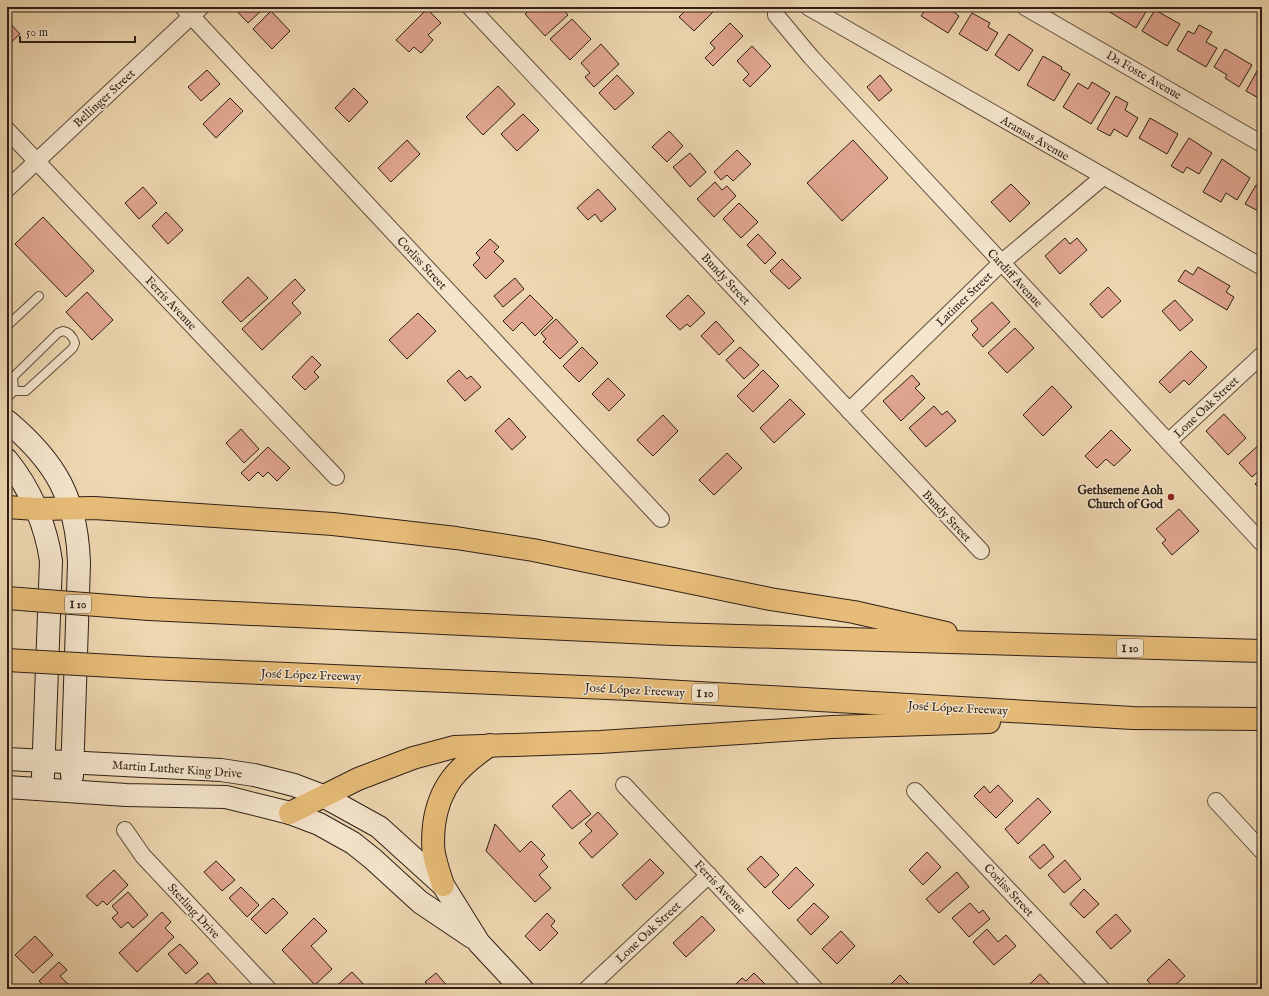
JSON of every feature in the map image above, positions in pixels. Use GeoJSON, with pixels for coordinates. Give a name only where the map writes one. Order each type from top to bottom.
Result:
{"type":"FeatureCollection","features":[{"type":"Feature","properties":{"kind":"highway"},"geometry":{"type":"LineString","coordinates":[[7,507],[36,509],[94,508],[333,524],[464,540],[533,550],[770,599],[854,612],[998,644]]}},
{"type":"Feature","properties":{"kind":"highway","name":"I 10"},"geometry":{"type":"LineString","coordinates":[[7,598],[149,610],[664,633],[1262,651]]}},
{"type":"Feature","properties":{"kind":"highway","name":"José López Freeway"},"geometry":{"type":"LineString","coordinates":[[7,660],[148,668],[630,689],[1133,718],[1262,720]]}},
{"type":"Feature","properties":{"kind":"highway"},"geometry":{"type":"LineString","coordinates":[[290,813],[358,779],[413,758],[454,747],[600,742],[832,727],[1133,718]]}},
{"type":"Feature","properties":{"kind":"highway"},"geometry":{"type":"LineString","coordinates":[[443,885],[434,857],[436,809],[444,789],[454,775],[472,757],[490,745]]}},
{"type":"Feature","properties":{"kind":"main road"},"geometry":{"type":"LineString","coordinates":[[7,421],[38,451],[57,476],[72,509],[79,563],[71,791]]}},
{"type":"Feature","properties":{"kind":"main road"},"geometry":{"type":"LineString","coordinates":[[7,460],[21,480],[36,509],[48,538],[51,561],[42,789]]}},
{"type":"Feature","properties":{"kind":"main road","name":"Martin Luther King Drive"},"geometry":{"type":"LineString","coordinates":[[7,759],[221,770],[254,775],[294,785],[323,796],[379,828],[443,885],[479,943],[522,989]]}},
{"type":"Feature","properties":{"kind":"main road","name":"Martin Luther King Drive"},"geometry":{"type":"LineString","coordinates":[[7,787],[126,795],[226,797],[290,813],[319,824],[353,843],[373,859],[420,902],[479,943]]}},
{"type":"Feature","properties":{"kind":"street","name":"Bundy Street"},"geometry":{"type":"LineString","coordinates":[[470,7],[981,551]]}},
{"type":"Feature","properties":{"kind":"street","name":"Cardiff Avenue"},"geometry":{"type":"LineString","coordinates":[[776,7],[776,15],[811,57],[1262,543]]}},
{"type":"Feature","properties":{"kind":"street","name":"Aransas Avenue"},"geometry":{"type":"LineString","coordinates":[[808,7],[1262,267]]}},
{"type":"Feature","properties":{"kind":"street","name":"Da Foste Avenue"},"geometry":{"type":"LineString","coordinates":[[1025,7],[1262,144]]}},
{"type":"Feature","properties":{"kind":"street","name":"Bellinger Street"},"geometry":{"type":"LineString","coordinates":[[7,189],[192,10]]}},
{"type":"Feature","properties":{"kind":"street","name":"Corliss Street"},"geometry":{"type":"LineString","coordinates":[[192,10],[661,519]]}},
{"type":"Feature","properties":{"kind":"street","name":"Ferris Avenue"},"geometry":{"type":"LineString","coordinates":[[7,130],[336,477]]}},
{"type":"Feature","properties":{"kind":"street","name":"Latimer Street"},"geometry":{"type":"LineString","coordinates":[[850,411],[1001,263],[1103,177]]}},
{"type":"Feature","properties":{"kind":"street","name":"Lone Oak Street"},"geometry":{"type":"LineString","coordinates":[[1168,442],[1262,355]]}},
{"type":"Feature","properties":{"kind":"street","name":"Ferris Avenue"},"geometry":{"type":"LineString","coordinates":[[624,785],[815,989]]}},
{"type":"Feature","properties":{"kind":"street","name":"Corliss Street"},"geometry":{"type":"LineString","coordinates":[[915,791],[1102,989]]}},
{"type":"Feature","properties":{"kind":"street"},"geometry":{"type":"LineString","coordinates":[[1216,801],[1262,851]]}},
{"type":"Feature","properties":{"kind":"street","name":"Sterling Drive"},"geometry":{"type":"LineString","coordinates":[[125,830],[143,856],[268,989]]}},
{"type":"Feature","properties":{"kind":"street","name":"Lone Oak Street"},"geometry":{"type":"LineString","coordinates":[[586,989],[709,875]]}},
{"type":"Feature","properties":{"kind":"lane"},"geometry":{"type":"LineString","coordinates":[[7,326],[39,296]]}},
{"type":"Feature","properties":{"kind":"lane"},"geometry":{"type":"LineString","coordinates":[[7,398],[14,391],[26,391],[73,348],[75,343],[73,337],[68,332],[63,331],[58,334],[13,378],[14,391]]}},
{"type":"Feature","properties":{"kind":"building"},"geometry":{"type":"Polygon","coordinates":[[[233,7],[259,7],[262,10],[248,23],[233,7]]]}},
{"type":"Feature","properties":{"kind":"building"},"geometry":{"type":"Polygon","coordinates":[[[533,7],[561,7],[568,15],[545,36],[525,14],[533,7]]]}},
{"type":"Feature","properties":{"kind":"building"},"geometry":{"type":"Polygon","coordinates":[[[689,7],[715,7],[716,9],[694,31],[679,17],[689,7]]]}},
{"type":"Feature","properties":{"kind":"building"},"geometry":{"type":"Polygon","coordinates":[[[927,7],[947,7],[959,16],[948,33],[921,16],[927,7]]]}},
{"type":"Feature","properties":{"kind":"building"},"geometry":{"type":"Polygon","coordinates":[[[1110,7],[1149,7],[1136,28],[1108,11],[1110,7]]]}},
{"type":"Feature","properties":{"kind":"building"},"geometry":{"type":"Polygon","coordinates":[[[427,9],[441,23],[428,35],[433,40],[421,53],[414,47],[409,52],[396,40],[427,9]]]}},
{"type":"Feature","properties":{"kind":"building"},"geometry":{"type":"Polygon","coordinates":[[[1155,10],[1180,24],[1167,46],[1142,31],[1155,10]]]}},
{"type":"Feature","properties":{"kind":"building"},"geometry":{"type":"Polygon","coordinates":[[[271,11],[290,31],[272,49],[253,29],[271,11]]]}},
{"type":"Feature","properties":{"kind":"building"},"geometry":{"type":"Polygon","coordinates":[[[972,13],[990,23],[988,27],[998,33],[987,51],[959,34],[972,13]]]}},
{"type":"Feature","properties":{"kind":"building"},"geometry":{"type":"Polygon","coordinates":[[[572,19],[591,39],[570,60],[550,39],[572,19]]]}},
{"type":"Feature","properties":{"kind":"building"},"geometry":{"type":"Polygon","coordinates":[[[7,20],[20,34],[7,46],[7,20]]]}},
{"type":"Feature","properties":{"kind":"building"},"geometry":{"type":"Polygon","coordinates":[[[730,23],[743,36],[713,66],[705,58],[715,48],[710,43],[730,23]]]}},
{"type":"Feature","properties":{"kind":"building"},"geometry":{"type":"Polygon","coordinates":[[[1199,25],[1212,32],[1206,42],[1217,48],[1206,67],[1177,50],[1188,31],[1194,34],[1199,25]]]}},
{"type":"Feature","properties":{"kind":"building"},"geometry":{"type":"Polygon","coordinates":[[[1009,34],[1033,50],[1019,71],[995,55],[1009,34]]]}},
{"type":"Feature","properties":{"kind":"building"},"geometry":{"type":"Polygon","coordinates":[[[601,44],[619,64],[594,87],[585,77],[590,73],[581,63],[601,44]]]}},
{"type":"Feature","properties":{"kind":"building"},"geometry":{"type":"Polygon","coordinates":[[[752,46],[771,66],[750,87],[743,80],[749,74],[737,61],[752,46]]]}},
{"type":"Feature","properties":{"kind":"building"},"geometry":{"type":"Polygon","coordinates":[[[1225,49],[1252,65],[1239,87],[1225,78],[1227,75],[1214,67],[1225,49]]]}},
{"type":"Feature","properties":{"kind":"building"},"geometry":{"type":"Polygon","coordinates":[[[1043,56],[1062,67],[1061,69],[1070,74],[1054,101],[1027,85],[1043,56]]]}},
{"type":"Feature","properties":{"kind":"building"},"geometry":{"type":"Polygon","coordinates":[[[207,70],[220,84],[201,101],[188,87],[207,70]]]}},
{"type":"Feature","properties":{"kind":"building"},"geometry":{"type":"Polygon","coordinates":[[[1257,71],[1262,74],[1262,100],[1246,91],[1257,71]]]}},
{"type":"Feature","properties":{"kind":"building"},"geometry":{"type":"Polygon","coordinates":[[[617,75],[634,93],[615,110],[599,93],[617,75]]]}},
{"type":"Feature","properties":{"kind":"building"},"geometry":{"type":"Polygon","coordinates":[[[880,75],[892,90],[879,101],[867,87],[880,75]]]}},
{"type":"Feature","properties":{"kind":"building"},"geometry":{"type":"Polygon","coordinates":[[[1092,82],[1110,93],[1091,124],[1063,107],[1078,83],[1088,89],[1092,82]]]}},
{"type":"Feature","properties":{"kind":"building"},"geometry":{"type":"Polygon","coordinates":[[[498,86],[515,104],[483,135],[466,117],[498,86]]]}},
{"type":"Feature","properties":{"kind":"building"},"geometry":{"type":"Polygon","coordinates":[[[354,88],[368,102],[349,122],[335,108],[354,88]]]}},
{"type":"Feature","properties":{"kind":"building"},"geometry":{"type":"Polygon","coordinates":[[[1116,96],[1128,103],[1125,110],[1138,118],[1127,137],[1114,129],[1110,136],[1097,129],[1116,96]]]}},
{"type":"Feature","properties":{"kind":"building"},"geometry":{"type":"Polygon","coordinates":[[[230,98],[243,111],[216,138],[203,124],[230,98]]]}},
{"type":"Feature","properties":{"kind":"building"},"geometry":{"type":"Polygon","coordinates":[[[523,114],[539,130],[517,151],[501,134],[523,114]]]}},
{"type":"Feature","properties":{"kind":"building"},"geometry":{"type":"Polygon","coordinates":[[[1150,118],[1178,134],[1167,154],[1139,138],[1150,118]]]}},
{"type":"Feature","properties":{"kind":"building"},"geometry":{"type":"Polygon","coordinates":[[[669,131],[683,146],[667,162],[652,147],[669,131]]]}},
{"type":"Feature","properties":{"kind":"building"},"geometry":{"type":"Polygon","coordinates":[[[1189,138],[1212,153],[1199,174],[1187,167],[1183,173],[1171,166],[1189,138]]]}},
{"type":"Feature","properties":{"kind":"building"},"geometry":{"type":"Polygon","coordinates":[[[407,140],[420,154],[391,182],[378,168],[407,140]]]}},
{"type":"Feature","properties":{"kind":"building"},"geometry":{"type":"Polygon","coordinates":[[[853,140],[888,178],[842,221],[807,183],[853,140]]]}},
{"type":"Feature","properties":{"kind":"building"},"geometry":{"type":"Polygon","coordinates":[[[737,150],[751,164],[733,181],[727,175],[721,180],[714,172],[737,150]]]}},
{"type":"Feature","properties":{"kind":"building"},"geometry":{"type":"Polygon","coordinates":[[[690,153],[706,172],[690,187],[673,167],[690,153]]]}},
{"type":"Feature","properties":{"kind":"building"},"geometry":{"type":"Polygon","coordinates":[[[1222,159],[1250,178],[1237,200],[1226,193],[1221,202],[1203,192],[1222,159]]]}},
{"type":"Feature","properties":{"kind":"building"},"geometry":{"type":"Polygon","coordinates":[[[715,182],[722,190],[727,186],[736,196],[714,217],[697,199],[715,182]]]}},
{"type":"Feature","properties":{"kind":"building"},"geometry":{"type":"Polygon","coordinates":[[[1011,184],[1030,203],[1010,222],[991,202],[1011,184]]]}},
{"type":"Feature","properties":{"kind":"building"},"geometry":{"type":"Polygon","coordinates":[[[1256,185],[1262,188],[1262,213],[1245,204],[1256,185]]]}},
{"type":"Feature","properties":{"kind":"building"},"geometry":{"type":"Polygon","coordinates":[[[143,187],[157,203],[139,219],[125,203],[143,187]]]}},
{"type":"Feature","properties":{"kind":"building"},"geometry":{"type":"Polygon","coordinates":[[[598,189],[616,209],[601,222],[595,214],[588,220],[577,208],[598,189]]]}},
{"type":"Feature","properties":{"kind":"building"},"geometry":{"type":"Polygon","coordinates":[[[739,203],[758,222],[741,238],[723,219],[739,203]]]}},
{"type":"Feature","properties":{"kind":"building"},"geometry":{"type":"Polygon","coordinates":[[[166,212],[183,230],[168,244],[152,226],[166,212]]]}},
{"type":"Feature","properties":{"kind":"building"},"geometry":{"type":"Polygon","coordinates":[[[43,217],[94,271],[66,297],[15,244],[43,217]]]}},
{"type":"Feature","properties":{"kind":"building"},"geometry":{"type":"Polygon","coordinates":[[[758,234],[776,253],[765,264],[747,245],[758,234]]]}},
{"type":"Feature","properties":{"kind":"building"},"geometry":{"type":"Polygon","coordinates":[[[1065,238],[1070,244],[1077,238],[1087,250],[1060,274],[1045,256],[1065,238]]]}},
{"type":"Feature","properties":{"kind":"building"},"geometry":{"type":"Polygon","coordinates":[[[490,239],[499,247],[494,252],[504,261],[486,279],[473,265],[480,258],[476,253],[490,239]]]}},
{"type":"Feature","properties":{"kind":"building"},"geometry":{"type":"Polygon","coordinates":[[[782,259],[801,278],[789,289],[770,271],[782,259]]]}},
{"type":"Feature","properties":{"kind":"building"},"geometry":{"type":"Polygon","coordinates":[[[1198,267],[1230,286],[1226,292],[1234,297],[1227,310],[1178,281],[1185,270],[1193,275],[1198,267]]]}},
{"type":"Feature","properties":{"kind":"building"},"geometry":{"type":"Polygon","coordinates":[[[248,277],[268,298],[241,322],[222,302],[248,277]]]}},
{"type":"Feature","properties":{"kind":"building"},"geometry":{"type":"Polygon","coordinates":[[[515,278],[524,289],[503,307],[494,296],[515,278]]]}},
{"type":"Feature","properties":{"kind":"building"},"geometry":{"type":"Polygon","coordinates":[[[295,279],[305,290],[292,303],[301,313],[262,350],[242,329],[295,279]]]}},
{"type":"Feature","properties":{"kind":"building"},"geometry":{"type":"Polygon","coordinates":[[[1108,287],[1121,301],[1102,318],[1090,304],[1108,287]]]}},
{"type":"Feature","properties":{"kind":"building"},"geometry":{"type":"Polygon","coordinates":[[[87,292],[113,320],[92,340],[66,312],[87,292]]]}},
{"type":"Feature","properties":{"kind":"building"},"geometry":{"type":"Polygon","coordinates":[[[530,295],[553,318],[535,336],[522,322],[513,331],[503,321],[530,295]]]}},
{"type":"Feature","properties":{"kind":"building"},"geometry":{"type":"Polygon","coordinates":[[[688,295],[705,313],[690,327],[687,324],[680,330],[666,316],[688,295]]]}},
{"type":"Feature","properties":{"kind":"building"},"geometry":{"type":"Polygon","coordinates":[[[1175,300],[1193,320],[1180,331],[1162,311],[1175,300]]]}},
{"type":"Feature","properties":{"kind":"building"},"geometry":{"type":"Polygon","coordinates":[[[992,302],[1010,322],[983,347],[972,335],[978,329],[971,321],[992,302]]]}},
{"type":"Feature","properties":{"kind":"building"},"geometry":{"type":"Polygon","coordinates":[[[418,313],[436,331],[407,359],[389,340],[418,313]]]}},
{"type":"Feature","properties":{"kind":"building"},"geometry":{"type":"Polygon","coordinates":[[[556,319],[578,342],[560,359],[543,342],[546,339],[541,333],[556,319]]]}},
{"type":"Feature","properties":{"kind":"building"},"geometry":{"type":"Polygon","coordinates":[[[716,321],[734,341],[719,355],[701,336],[716,321]]]}},
{"type":"Feature","properties":{"kind":"building"},"geometry":{"type":"Polygon","coordinates":[[[1015,328],[1034,348],[1007,373],[988,353],[1015,328]]]}},
{"type":"Feature","properties":{"kind":"building"},"geometry":{"type":"Polygon","coordinates":[[[582,347],[598,363],[579,382],[563,366],[582,347]]]}},
{"type":"Feature","properties":{"kind":"building"},"geometry":{"type":"Polygon","coordinates":[[[740,347],[759,365],[744,379],[726,360],[740,347]]]}},
{"type":"Feature","properties":{"kind":"building"},"geometry":{"type":"Polygon","coordinates":[[[1191,351],[1207,367],[1189,385],[1184,380],[1170,393],[1159,382],[1191,351]]]}},
{"type":"Feature","properties":{"kind":"building"},"geometry":{"type":"Polygon","coordinates":[[[312,356],[321,365],[314,372],[319,377],[305,390],[292,377],[312,356]]]}},
{"type":"Feature","properties":{"kind":"building"},"geometry":{"type":"Polygon","coordinates":[[[459,370],[467,379],[471,376],[481,387],[465,401],[447,381],[459,370]]]}},
{"type":"Feature","properties":{"kind":"building"},"geometry":{"type":"Polygon","coordinates":[[[763,370],[779,386],[753,412],[737,396],[763,370]]]}},
{"type":"Feature","properties":{"kind":"building"},"geometry":{"type":"Polygon","coordinates":[[[912,375],[920,384],[915,388],[925,398],[901,421],[883,401],[912,375]]]}},
{"type":"Feature","properties":{"kind":"building"},"geometry":{"type":"Polygon","coordinates":[[[608,378],[625,395],[609,411],[592,394],[608,378]]]}},
{"type":"Feature","properties":{"kind":"building"},"geometry":{"type":"Polygon","coordinates":[[[1052,386],[1072,407],[1043,436],[1023,415],[1052,386]]]}},
{"type":"Feature","properties":{"kind":"building"},"geometry":{"type":"Polygon","coordinates":[[[790,399],[805,414],[774,443],[760,428],[790,399]]]}},
{"type":"Feature","properties":{"kind":"building"},"geometry":{"type":"Polygon","coordinates":[[[934,406],[942,415],[947,411],[956,421],[926,447],[909,428],[934,406]]]}},
{"type":"Feature","properties":{"kind":"building"},"geometry":{"type":"Polygon","coordinates":[[[1224,414],[1246,438],[1228,455],[1206,431],[1224,414]]]}},
{"type":"Feature","properties":{"kind":"building"},"geometry":{"type":"Polygon","coordinates":[[[663,415],[678,431],[653,456],[637,440],[663,415]]]}},
{"type":"Feature","properties":{"kind":"building"},"geometry":{"type":"Polygon","coordinates":[[[509,418],[526,437],[512,450],[495,431],[509,418]]]}},
{"type":"Feature","properties":{"kind":"building"},"geometry":{"type":"Polygon","coordinates":[[[241,429],[259,449],[244,463],[226,443],[241,429]]]}},
{"type":"Feature","properties":{"kind":"building"},"geometry":{"type":"Polygon","coordinates":[[[1111,430],[1131,450],[1114,466],[1106,459],[1097,468],[1085,456],[1111,430]]]}},
{"type":"Feature","properties":{"kind":"building"},"geometry":{"type":"Polygon","coordinates":[[[1262,442],[1262,468],[1252,477],[1239,463],[1262,442]]]}},
{"type":"Feature","properties":{"kind":"building"},"geometry":{"type":"Polygon","coordinates":[[[268,447],[290,468],[277,481],[268,472],[263,477],[258,472],[249,481],[241,473],[268,447]]]}},
{"type":"Feature","properties":{"kind":"building"},"geometry":{"type":"Polygon","coordinates":[[[727,453],[742,468],[714,495],[699,480],[727,453]]]}},
{"type":"Feature","properties":{"kind":"building"},"geometry":{"type":"Polygon","coordinates":[[[1262,478],[1262,491],[1255,484],[1262,478]]]}},
{"type":"Feature","properties":{"kind":"building"},"geometry":{"type":"Polygon","coordinates":[[[1179,509],[1199,531],[1172,555],[1162,543],[1166,540],[1156,529],[1179,509]]]}},
{"type":"Feature","properties":{"kind":"building"},"geometry":{"type":"Polygon","coordinates":[[[998,785],[1013,801],[996,818],[974,796],[984,786],[990,793],[998,785]]]}},
{"type":"Feature","properties":{"kind":"building"},"geometry":{"type":"Polygon","coordinates":[[[570,790],[591,814],[572,829],[552,806],[570,790]]]}},
{"type":"Feature","properties":{"kind":"building"},"geometry":{"type":"Polygon","coordinates":[[[1038,798],[1051,812],[1018,844],[1005,829],[1038,798]]]}},
{"type":"Feature","properties":{"kind":"building"},"geometry":{"type":"Polygon","coordinates":[[[598,812],[618,834],[592,858],[579,843],[592,831],[585,824],[598,812]]]}},
{"type":"Feature","properties":{"kind":"building"},"geometry":{"type":"Polygon","coordinates":[[[495,824],[520,852],[531,841],[545,855],[541,859],[548,867],[539,875],[551,888],[535,902],[486,851],[495,824]]]}},
{"type":"Feature","properties":{"kind":"building"},"geometry":{"type":"Polygon","coordinates":[[[1044,844],[1054,857],[1040,869],[1029,857],[1044,844]]]}},
{"type":"Feature","properties":{"kind":"building"},"geometry":{"type":"Polygon","coordinates":[[[927,852],[941,867],[923,885],[909,870],[927,852]]]}},
{"type":"Feature","properties":{"kind":"building"},"geometry":{"type":"Polygon","coordinates":[[[761,856],[779,875],[765,888],[747,869],[761,856]]]}},
{"type":"Feature","properties":{"kind":"building"},"geometry":{"type":"Polygon","coordinates":[[[650,859],[664,873],[636,900],[622,885],[650,859]]]}},
{"type":"Feature","properties":{"kind":"building"},"geometry":{"type":"Polygon","coordinates":[[[1065,860],[1081,879],[1064,893],[1048,875],[1065,860]]]}},
{"type":"Feature","properties":{"kind":"building"},"geometry":{"type":"Polygon","coordinates":[[[216,861],[235,880],[222,891],[204,872],[216,861]]]}},
{"type":"Feature","properties":{"kind":"building"},"geometry":{"type":"Polygon","coordinates":[[[796,867],[814,885],[789,909],[772,892],[796,867]]]}},
{"type":"Feature","properties":{"kind":"building"},"geometry":{"type":"Polygon","coordinates":[[[114,870],[128,885],[107,905],[103,901],[97,906],[86,896],[114,870]]]}},
{"type":"Feature","properties":{"kind":"building"},"geometry":{"type":"Polygon","coordinates":[[[957,872],[969,887],[939,913],[926,899],[957,872]]]}},
{"type":"Feature","properties":{"kind":"building"},"geometry":{"type":"Polygon","coordinates":[[[241,887],[259,905],[247,917],[229,898],[241,887]]]}},
{"type":"Feature","properties":{"kind":"building"},"geometry":{"type":"Polygon","coordinates":[[[1084,889],[1099,904],[1084,918],[1070,904],[1084,889]]]}},
{"type":"Feature","properties":{"kind":"building"},"geometry":{"type":"Polygon","coordinates":[[[128,892],[148,915],[133,928],[128,922],[121,928],[112,918],[118,913],[112,906],[128,892]]]}},
{"type":"Feature","properties":{"kind":"building"},"geometry":{"type":"Polygon","coordinates":[[[273,898],[288,913],[266,934],[251,919],[273,898]]]}},
{"type":"Feature","properties":{"kind":"building"},"geometry":{"type":"Polygon","coordinates":[[[814,903],[829,917],[811,935],[797,920],[814,903]]]}},
{"type":"Feature","properties":{"kind":"building"},"geometry":{"type":"Polygon","coordinates":[[[970,903],[979,913],[983,910],[990,919],[969,937],[952,918],[970,903]]]}},
{"type":"Feature","properties":{"kind":"building"},"geometry":{"type":"Polygon","coordinates":[[[162,912],[171,922],[165,928],[174,937],[137,972],[119,953],[162,912]]]}},
{"type":"Feature","properties":{"kind":"building"},"geometry":{"type":"Polygon","coordinates":[[[547,913],[555,921],[551,926],[558,933],[540,951],[525,936],[547,913]]]}},
{"type":"Feature","properties":{"kind":"building"},"geometry":{"type":"Polygon","coordinates":[[[1116,914],[1131,931],[1111,949],[1096,932],[1116,914]]]}},
{"type":"Feature","properties":{"kind":"building"},"geometry":{"type":"Polygon","coordinates":[[[702,916],[715,930],[686,957],[673,943],[702,916]]]}},
{"type":"Feature","properties":{"kind":"building"},"geometry":{"type":"Polygon","coordinates":[[[314,918],[327,931],[311,946],[332,969],[315,985],[282,950],[314,918]]]}},
{"type":"Feature","properties":{"kind":"building"},"geometry":{"type":"Polygon","coordinates":[[[987,929],[998,942],[1006,935],[1016,946],[994,965],[973,942],[987,929]]]}},
{"type":"Feature","properties":{"kind":"building"},"geometry":{"type":"Polygon","coordinates":[[[841,931],[855,946],[837,964],[822,949],[841,931]]]}},
{"type":"Feature","properties":{"kind":"building"},"geometry":{"type":"Polygon","coordinates":[[[35,936],[53,955],[33,973],[15,955],[35,936]]]}},
{"type":"Feature","properties":{"kind":"building"},"geometry":{"type":"Polygon","coordinates":[[[180,944],[198,963],[186,974],[168,954],[180,944]]]}},
{"type":"Feature","properties":{"kind":"building"},"geometry":{"type":"Polygon","coordinates":[[[1169,959],[1185,976],[1171,989],[1155,989],[1147,980],[1169,959]]]}},
{"type":"Feature","properties":{"kind":"building"},"geometry":{"type":"Polygon","coordinates":[[[59,962],[67,970],[60,976],[70,986],[68,989],[46,989],[39,981],[59,962]]]}},
{"type":"Feature","properties":{"kind":"building"},"geometry":{"type":"Polygon","coordinates":[[[352,972],[368,989],[333,989],[352,972]]]}},
{"type":"Feature","properties":{"kind":"building"},"geometry":{"type":"Polygon","coordinates":[[[208,973],[221,989],[189,989],[208,973]]]}},
{"type":"Feature","properties":{"kind":"building"},"geometry":{"type":"Polygon","coordinates":[[[436,973],[450,989],[432,989],[425,982],[436,973]]]}},
{"type":"Feature","properties":{"kind":"building"},"geometry":{"type":"Polygon","coordinates":[[[754,973],[770,989],[737,989],[734,986],[742,978],[746,981],[754,973]]]}},
{"type":"Feature","properties":{"kind":"building"},"geometry":{"type":"Polygon","coordinates":[[[1040,974],[1054,989],[1025,989],[1040,974]]]}},
{"type":"Feature","properties":{"kind":"building"},"geometry":{"type":"Polygon","coordinates":[[[900,975],[914,989],[886,989],[900,975]]]}},
{"type":"Feature","properties":{"kind":"place","name":"Gethsemene Aoh Church of God"},"geometry":{"type":"Point","coordinates":[1171,497]}}]}
